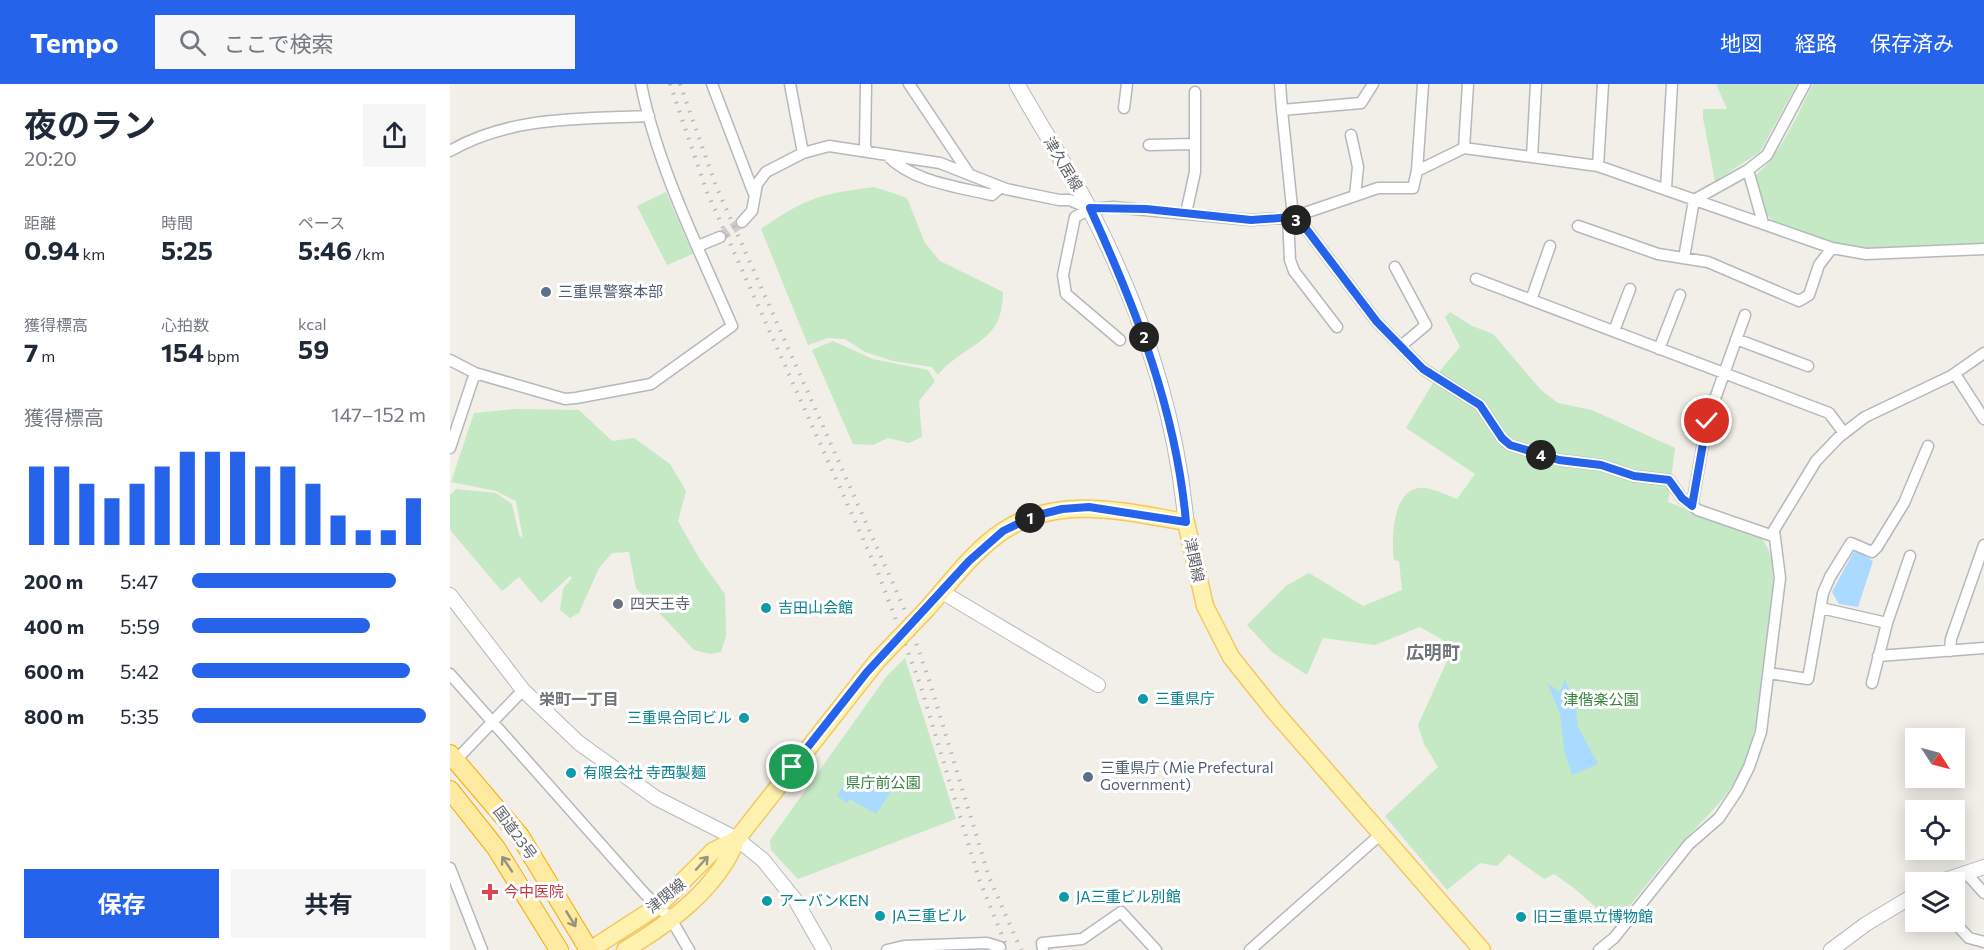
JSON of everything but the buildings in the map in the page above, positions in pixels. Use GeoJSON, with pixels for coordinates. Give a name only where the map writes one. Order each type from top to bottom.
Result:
{"type":"FeatureCollection","features":[{"type":"Feature","properties":{"kind":"highway","name":"国道23号"},"geometry":{"type":"LineString","coordinates":[[453,757],[520,836],[590,950]]}},
{"type":"Feature","properties":{"kind":"highway","name":"国道23号"},"geometry":{"type":"LineString","coordinates":[[450,790],[496,848],[559,950]]}},
{"type":"Feature","properties":{"kind":"main road","name":"津久居線"},"geometry":{"type":"LineString","coordinates":[[1017,84],[1090,208],[1119,273],[1152,357],[1167,409],[1186,522]]}},
{"type":"Feature","properties":{"kind":"main road","name":"津関線"},"geometry":{"type":"LineString","coordinates":[[625,950],[671,919],[694,900],[728,862],[737,839],[877,661],[969,561],[1003,531],[1034,516],[1062,509],[1089,507],[1186,522],[1206,606],[1231,657],[1267,704],[1482,950]]}},
{"type":"Feature","properties":{"kind":"main road","name":"津関線"},"geometry":{"type":"LineString","coordinates":[[590,950],[658,906],[713,851],[737,839]]}},
{"type":"Feature","properties":{"kind":"street"},"geometry":{"type":"LineString","coordinates":[[450,360],[475,373],[565,399],[651,384],[732,326],[698,246],[649,116],[641,84]]}},
{"type":"Feature","properties":{"kind":"street"},"geometry":{"type":"LineString","coordinates":[[712,84],[754,194]]}},
{"type":"Feature","properties":{"kind":"street"},"geometry":{"type":"LineString","coordinates":[[790,84],[803,153]]}},
{"type":"Feature","properties":{"kind":"street"},"geometry":{"type":"LineString","coordinates":[[866,84],[865,147],[868,152]]}},
{"type":"Feature","properties":{"kind":"street"},"geometry":{"type":"LineString","coordinates":[[909,84],[968,172]]}},
{"type":"Feature","properties":{"kind":"street"},"geometry":{"type":"LineString","coordinates":[[1124,108],[1126,84]]}},
{"type":"Feature","properties":{"kind":"street"},"geometry":{"type":"LineString","coordinates":[[1280,84],[1290,217],[1290,260],[1294,271],[1337,327]]}},
{"type":"Feature","properties":{"kind":"street"},"geometry":{"type":"LineString","coordinates":[[1282,110],[1361,103],[1373,84]]}},
{"type":"Feature","properties":{"kind":"street"},"geometry":{"type":"LineString","coordinates":[[742,222],[752,211],[754,194],[766,172],[803,153],[829,146],[940,163],[1022,194],[1070,200],[1090,208],[1113,207],[1251,220],[1290,217],[1378,188],[1413,188],[1417,171],[1423,84]]}},
{"type":"Feature","properties":{"kind":"street"},"geometry":{"type":"LineString","coordinates":[[1464,148],[1468,84]]}},
{"type":"Feature","properties":{"kind":"street"},"geometry":{"type":"LineString","coordinates":[[1532,157],[1536,84]]}},
{"type":"Feature","properties":{"kind":"street"},"geometry":{"type":"LineString","coordinates":[[1598,166],[1603,84]]}},
{"type":"Feature","properties":{"kind":"street"},"geometry":{"type":"LineString","coordinates":[[1666,189],[1672,84]]}},
{"type":"Feature","properties":{"kind":"street"},"geometry":{"type":"LineString","coordinates":[[1694,200],[1748,170],[1767,155],[1805,84]]}},
{"type":"Feature","properties":{"kind":"street"},"geometry":{"type":"LineString","coordinates":[[1186,213],[1195,172],[1195,92]]}},
{"type":"Feature","properties":{"kind":"street"},"geometry":{"type":"LineString","coordinates":[[450,151],[481,134],[508,126],[553,121],[649,116]]}},
{"type":"Feature","properties":{"kind":"street"},"geometry":{"type":"LineString","coordinates":[[1352,135],[1358,167],[1354,196]]}},
{"type":"Feature","properties":{"kind":"street"},"geometry":{"type":"LineString","coordinates":[[1149,145],[1194,144]]}},
{"type":"Feature","properties":{"kind":"street"},"geometry":{"type":"LineString","coordinates":[[1417,171],[1464,148],[1598,166],[1832,248],[1866,254],[1984,249]]}},
{"type":"Feature","properties":{"kind":"street"},"geometry":{"type":"LineString","coordinates":[[887,155],[898,167],[955,187],[992,195],[1001,187]]}},
{"type":"Feature","properties":{"kind":"street"},"geometry":{"type":"LineString","coordinates":[[1748,170],[1762,223]]}},
{"type":"Feature","properties":{"kind":"street"},"geometry":{"type":"LineString","coordinates":[[1684,258],[1694,200]]}},
{"type":"Feature","properties":{"kind":"street"},"geometry":{"type":"LineString","coordinates":[[1090,208],[1075,217],[1063,275],[1064,289],[1071,300],[1109,328],[1120,340]]}},
{"type":"Feature","properties":{"kind":"street"},"geometry":{"type":"LineString","coordinates":[[1290,217],[1304,226],[1377,322],[1423,369],[1480,405],[1502,438],[1510,445],[1559,460],[1601,465],[1634,476],[1669,480],[1682,498],[1692,506],[1773,536]]}},
{"type":"Feature","properties":{"kind":"street"},"geometry":{"type":"LineString","coordinates":[[1578,226],[1658,254],[1708,262],[1799,301],[1809,295],[1818,265],[1832,248]]}},
{"type":"Feature","properties":{"kind":"street"},"geometry":{"type":"LineString","coordinates":[[698,246],[720,237]]}},
{"type":"Feature","properties":{"kind":"street"},"geometry":{"type":"LineString","coordinates":[[1531,300],[1550,246]]}},
{"type":"Feature","properties":{"kind":"street"},"geometry":{"type":"LineString","coordinates":[[1395,267],[1426,325],[1401,346]]}},
{"type":"Feature","properties":{"kind":"street"},"geometry":{"type":"LineString","coordinates":[[1476,279],[1829,413],[1844,433]]}},
{"type":"Feature","properties":{"kind":"street"},"geometry":{"type":"LineString","coordinates":[[1614,331],[1630,289]]}},
{"type":"Feature","properties":{"kind":"street"},"geometry":{"type":"LineString","coordinates":[[1659,348],[1680,295]]}},
{"type":"Feature","properties":{"kind":"street"},"geometry":{"type":"LineString","coordinates":[[1692,506],[1707,421],[1745,315]]}},
{"type":"Feature","properties":{"kind":"street"},"geometry":{"type":"LineString","coordinates":[[1736,339],[1808,366]]}},
{"type":"Feature","properties":{"kind":"street"},"geometry":{"type":"LineString","coordinates":[[1599,950],[1614,938],[1689,844],[1719,818],[1737,791],[1761,732],[1780,578],[1773,536],[1778,521],[1809,471],[1844,433],[1865,417],[1955,374],[1984,352]]}},
{"type":"Feature","properties":{"kind":"street"},"geometry":{"type":"LineString","coordinates":[[450,448],[475,373]]}},
{"type":"Feature","properties":{"kind":"street"},"geometry":{"type":"LineString","coordinates":[[1955,374],[1984,419]]}},
{"type":"Feature","properties":{"kind":"street"},"geometry":{"type":"LineString","coordinates":[[1769,673],[1808,679],[1821,608],[1830,577],[1851,543],[1872,552],[1904,503],[1928,446]]}},
{"type":"Feature","properties":{"kind":"street"},"geometry":{"type":"LineString","coordinates":[[1950,651],[1950,639],[1984,545]]}},
{"type":"Feature","properties":{"kind":"street"},"geometry":{"type":"LineString","coordinates":[[1872,683],[1887,623],[1910,556]]}},
{"type":"Feature","properties":{"kind":"street"},"geometry":{"type":"LineString","coordinates":[[942,592],[1098,685]]}},
{"type":"Feature","properties":{"kind":"street"},"geometry":{"type":"LineString","coordinates":[[450,595],[523,690],[579,743],[634,784],[686,815],[737,839],[763,860],[790,891],[824,950]]}},
{"type":"Feature","properties":{"kind":"street"},"geometry":{"type":"LineString","coordinates":[[1821,608],[1887,623]]}},
{"type":"Feature","properties":{"kind":"street"},"geometry":{"type":"LineString","coordinates":[[1878,656],[1984,648]]}},
{"type":"Feature","properties":{"kind":"street"},"geometry":{"type":"LineString","coordinates":[[450,674],[671,919],[689,950]]}},
{"type":"Feature","properties":{"kind":"street"},"geometry":{"type":"LineString","coordinates":[[453,757],[493,722],[523,690]]}},
{"type":"Feature","properties":{"kind":"street"},"geometry":{"type":"LineString","coordinates":[[1250,950],[1381,834]]}},
{"type":"Feature","properties":{"kind":"street"},"geometry":{"type":"LineString","coordinates":[[1984,867],[1965,873],[1984,893]]}},
{"type":"Feature","properties":{"kind":"street"},"geometry":{"type":"LineString","coordinates":[[450,868],[482,950]]}},
{"type":"Feature","properties":{"kind":"street"},"geometry":{"type":"LineString","coordinates":[[1831,950],[1866,924],[1905,901]]}},
{"type":"Feature","properties":{"kind":"street"},"geometry":{"type":"LineString","coordinates":[[1043,950],[1042,943],[1082,939],[1121,912],[1156,950]]}},
{"type":"Feature","properties":{"kind":"street"},"geometry":{"type":"LineString","coordinates":[[1963,932],[1969,938],[1984,942]]}},
{"type":"Feature","properties":{"kind":"street"},"geometry":{"type":"LineString","coordinates":[[887,950],[904,946],[927,948],[941,944],[982,947],[987,943],[1000,947]]}},
{"type":"Feature","properties":{"kind":"green space"},"geometry":{"type":"Polygon","coordinates":[[[1716,84],[1797,84],[1760,152],[1715,181],[1703,109],[1727,109],[1716,84]]]}},
{"type":"Feature","properties":{"kind":"green space"},"geometry":{"type":"Polygon","coordinates":[[[1813,84],[1984,84],[1984,245],[1861,250],[1831,243],[1774,222],[1765,213],[1755,176],[1781,145],[1813,84]]]}},
{"type":"Feature","properties":{"kind":"green space"},"geometry":{"type":"Polygon","coordinates":[[[874,187],[907,198],[925,243],[940,261],[1003,292],[997,323],[990,333],[938,375],[932,367],[893,361],[865,352],[845,339],[828,338],[808,345],[761,229],[790,210],[814,199],[874,187]]]}},
{"type":"Feature","properties":{"kind":"green space"},"geometry":{"type":"Polygon","coordinates":[[[666,192],[693,254],[667,265],[637,206],[666,192]]]}},
{"type":"Feature","properties":{"kind":"green space","name":"津偕楽公園"},"geometry":{"type":"Polygon","coordinates":[[[1450,312],[1472,326],[1493,334],[1541,390],[1558,403],[1592,410],[1675,448],[1668,502],[1761,538],[1770,555],[1773,586],[1759,711],[1755,730],[1739,775],[1722,800],[1673,853],[1615,924],[1574,888],[1554,874],[1544,879],[1509,854],[1497,866],[1480,863],[1447,890],[1385,816],[1438,767],[1424,744],[1418,725],[1452,650],[1441,639],[1420,627],[1375,645],[1323,638],[1307,675],[1272,652],[1247,625],[1286,586],[1309,573],[1363,606],[1402,590],[1399,561],[1394,560],[1393,551],[1394,527],[1400,503],[1406,494],[1415,489],[1426,488],[1457,499],[1475,474],[1406,428],[1440,371],[1460,347],[1445,317],[1450,312]]]}},
{"type":"Feature","properties":{"kind":"green space"},"geometry":{"type":"Polygon","coordinates":[[[833,341],[873,359],[928,370],[935,381],[919,401],[922,437],[909,443],[888,438],[873,445],[853,444],[812,350],[833,341]]]}},
{"type":"Feature","properties":{"kind":"green space"},"geometry":{"type":"Polygon","coordinates":[[[515,409],[579,410],[612,441],[634,438],[670,464],[686,491],[678,521],[699,558],[725,594],[726,636],[721,652],[710,654],[694,650],[636,588],[629,552],[612,553],[599,568],[579,613],[570,618],[560,610],[563,589],[572,578],[570,576],[541,603],[519,577],[502,591],[450,530],[450,495],[456,489],[496,493],[512,504],[519,535],[523,539],[516,501],[496,491],[451,482],[474,413],[515,409]]]}},
{"type":"Feature","properties":{"kind":"green space","name":"県庁前公園"},"geometry":{"type":"Polygon","coordinates":[[[905,658],[956,819],[798,879],[771,850],[770,840],[886,677],[905,658]]]}},
{"type":"Feature","properties":{"kind":"water"},"geometry":{"type":"Polygon","coordinates":[[[1857,551],[1873,561],[1858,607],[1839,604],[1832,592],[1853,553],[1857,551]]]}},
{"type":"Feature","properties":{"kind":"water"},"geometry":{"type":"Polygon","coordinates":[[[1565,679],[1575,702],[1578,727],[1598,764],[1572,775],[1564,750],[1560,713],[1547,683],[1560,692],[1565,679]]]}},
{"type":"Feature","properties":{"kind":"water"},"geometry":{"type":"Polygon","coordinates":[[[851,774],[877,789],[879,786],[890,793],[876,814],[850,799],[847,803],[837,796],[851,774]]]}},
{"type":"Feature","properties":{"kind":"tunnel"},"geometry":{"type":"LineString","coordinates":[[720,237],[742,222]]}},
{"type":"Feature","properties":{"kind":"railway"},"geometry":{"type":"LineString","coordinates":[[670,84],[707,192],[877,570],[920,684],[979,879],[1008,950]]}},
{"type":"Feature","properties":{"kind":"railway"},"geometry":{"type":"LineString","coordinates":[[680,84],[716,186],[903,606],[930,683],[989,877],[1021,950]]}},
{"type":"Feature","properties":{"kind":"place","name":"三重県警察本部"},"geometry":{"type":"Point","coordinates":[546,292]}},
{"type":"Feature","properties":{"kind":"place","name":"四天王寺"},"geometry":{"type":"Point","coordinates":[618,604]}},
{"type":"Feature","properties":{"kind":"place","name":"吉田山会館"},"geometry":{"type":"Point","coordinates":[766,608]}},
{"type":"Feature","properties":{"kind":"place","name":"三重県庁"},"geometry":{"type":"Point","coordinates":[1143,699]}},
{"type":"Feature","properties":{"kind":"place","name":"三重県合同ビル"},"geometry":{"type":"Point","coordinates":[744,718]}},
{"type":"Feature","properties":{"kind":"place","name":"有限会社 寺西製麺"},"geometry":{"type":"Point","coordinates":[571,773]}},
{"type":"Feature","properties":{"kind":"place","name":"三重県庁 (Mie Prefectural Government)"},"geometry":{"type":"Point","coordinates":[1088,777]}},
{"type":"Feature","properties":{"kind":"place","name":"今中医院"},"geometry":{"type":"Point","coordinates":[490,892]}},
{"type":"Feature","properties":{"kind":"place","name":"JA三重ビル別館"},"geometry":{"type":"Point","coordinates":[1064,897]}},
{"type":"Feature","properties":{"kind":"place","name":"アーバンKEN"},"geometry":{"type":"Point","coordinates":[767,901]}},
{"type":"Feature","properties":{"kind":"place","name":"JA三重ビル"},"geometry":{"type":"Point","coordinates":[880,916]}},
{"type":"Feature","properties":{"kind":"place","name":"旧三重県立博物館"},"geometry":{"type":"Point","coordinates":[1521,917]}},
{"type":"Feature","properties":{"kind":"district","name":"広明町"},"geometry":{"type":"Point","coordinates":[1433,653]}},
{"type":"Feature","properties":{"kind":"district","name":"栄町一丁目"},"geometry":{"type":"Point","coordinates":[579,699]}},
{"type":"Feature","properties":{"kind":"route"},"geometry":{"type":"LineString","coordinates":[[792,767],[867,672],[969,561],[1003,531],[1034,516],[1062,509],[1089,507],[1186,522],[1167,409],[1152,357],[1119,273],[1090,208],[1146,209],[1251,220],[1293,217],[1304,226],[1377,322],[1423,369],[1473,399],[1480,405],[1502,438],[1510,445],[1523,450],[1559,460],[1601,465],[1634,476],[1669,480],[1682,498],[1692,506],[1707,421]]}}]}
